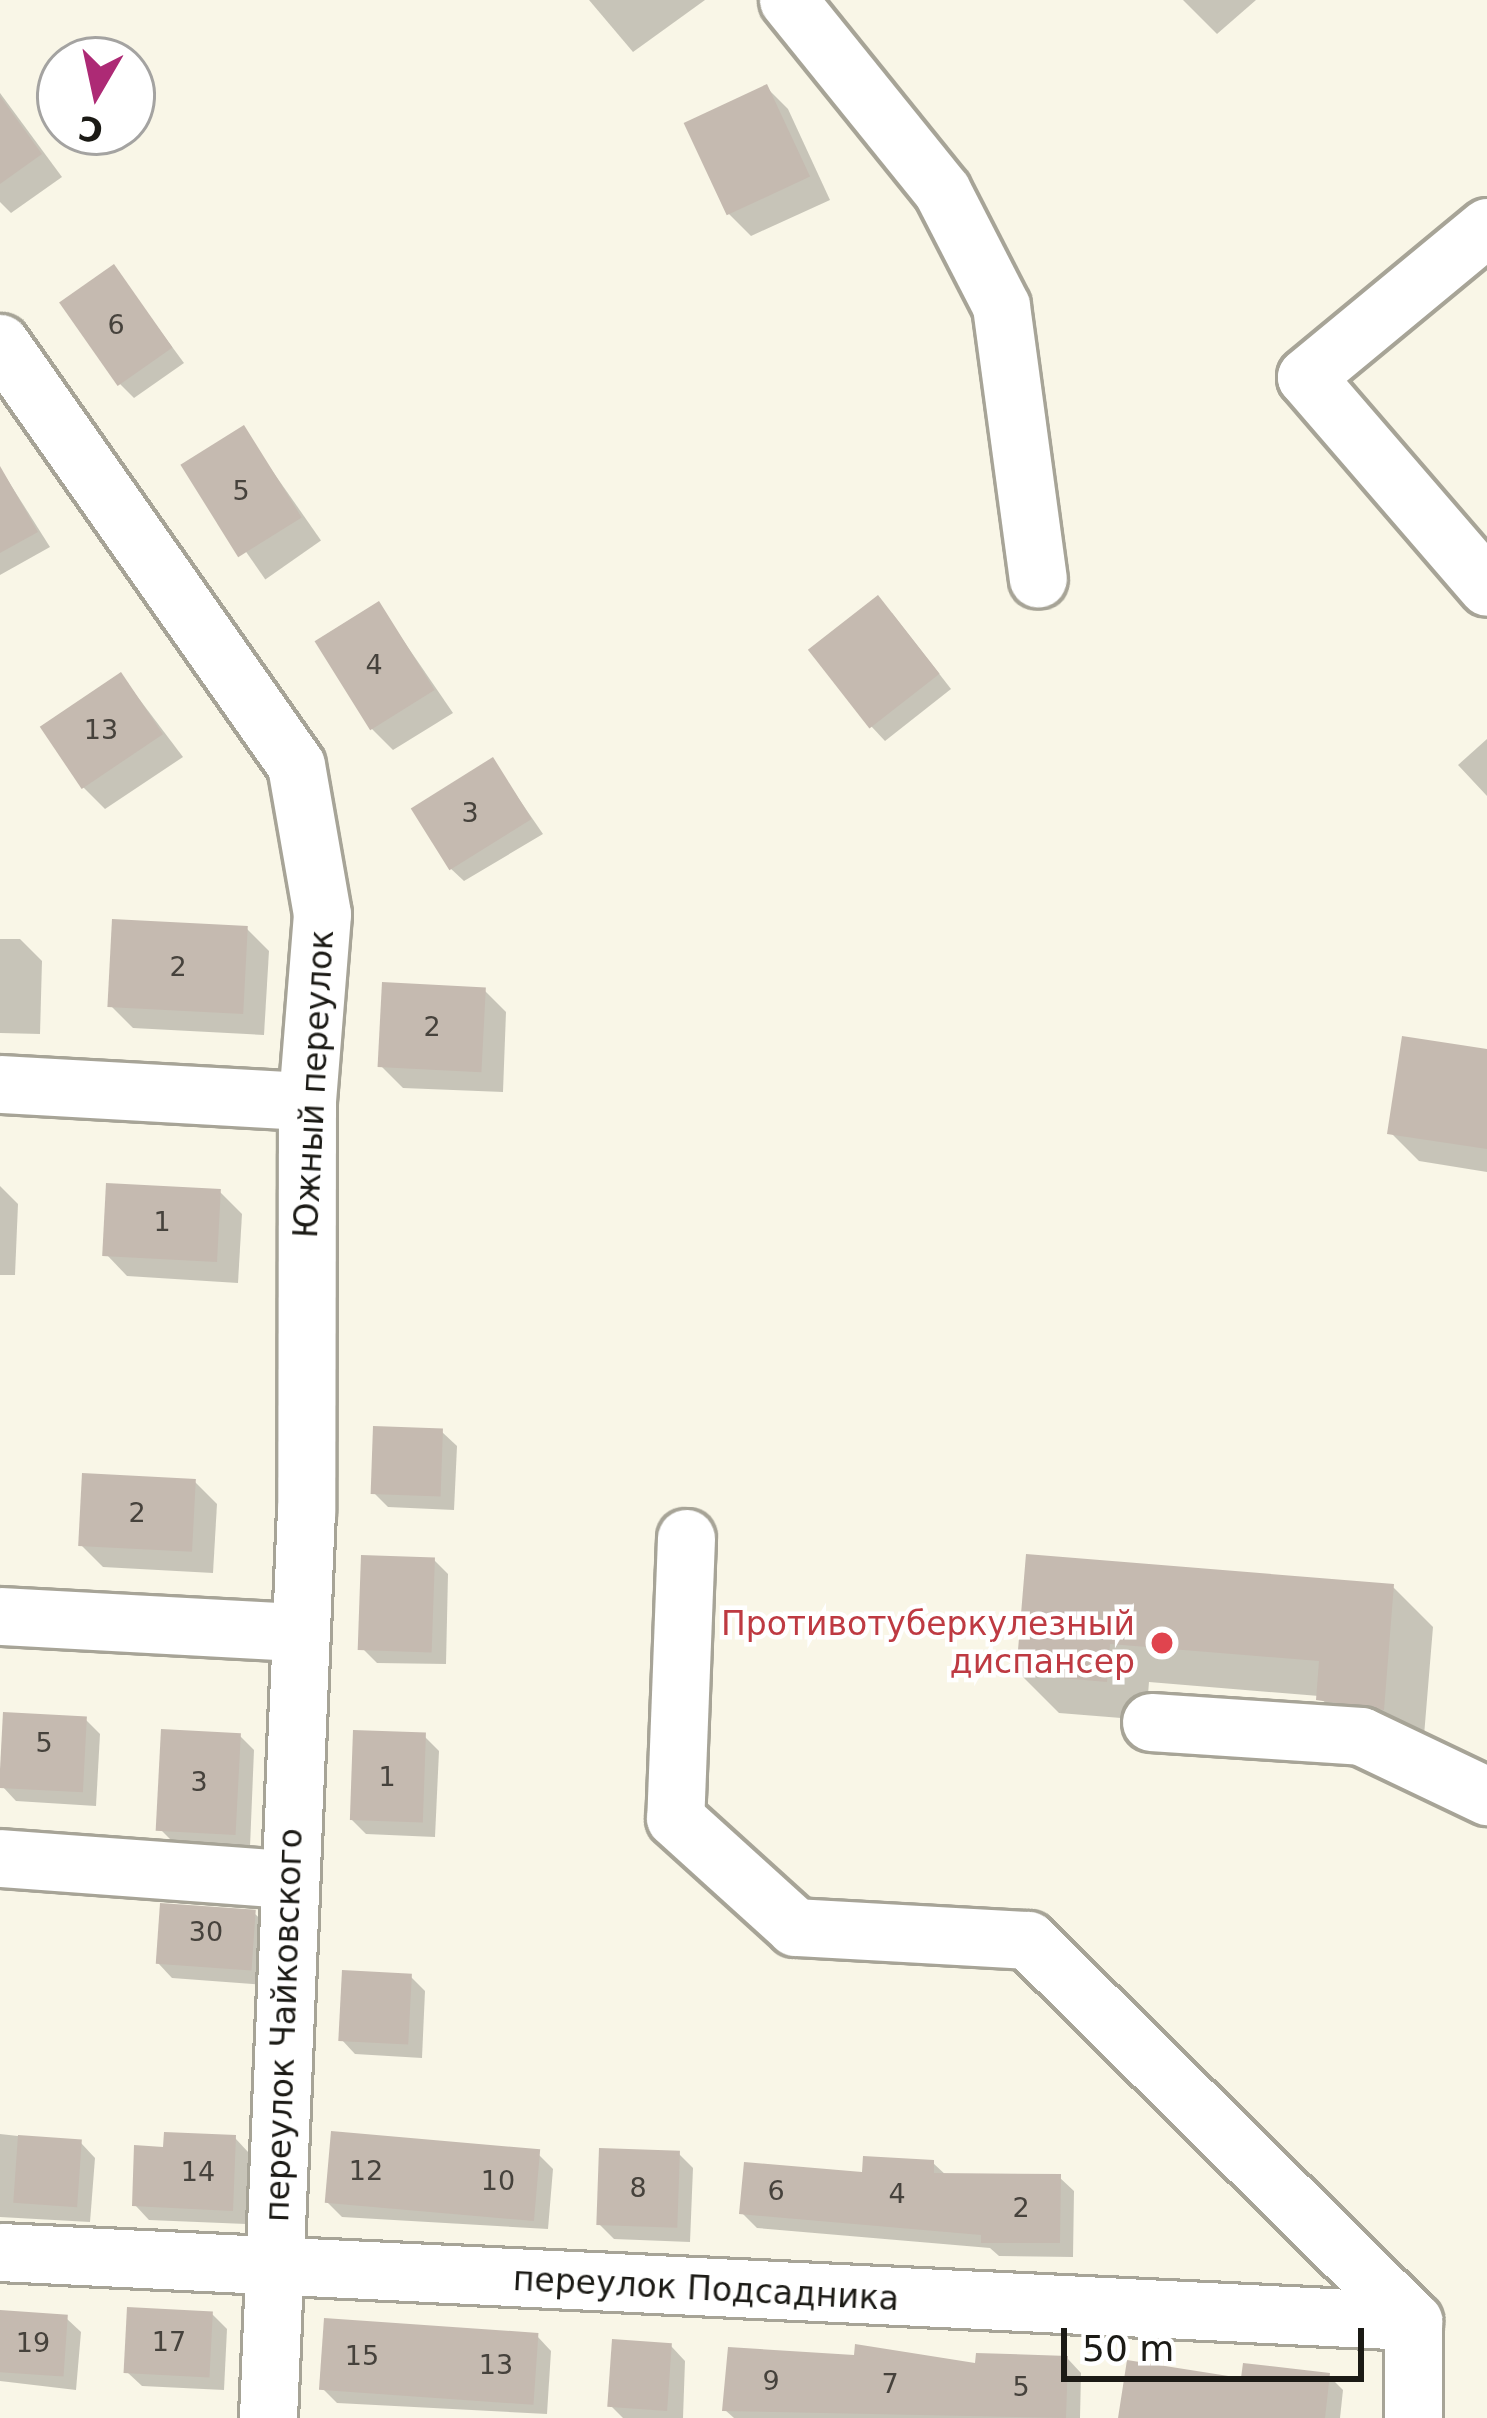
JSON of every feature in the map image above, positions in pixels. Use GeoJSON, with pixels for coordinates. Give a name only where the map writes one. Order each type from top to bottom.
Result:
{"type":"FeatureCollection","features":[{"type":"Feature","properties":{"kind":"street"},"geometry":{"type":"LineString","coordinates":[[788,0],[942,191],[1000,306],[1038,578]]}},
{"type":"Feature","properties":{"kind":"street"},"geometry":{"type":"LineString","coordinates":[[1487,227],[1306,377],[1487,587]]}},
{"type":"Feature","properties":{"kind":"street","name":"Южный переулок"},"geometry":{"type":"LineString","coordinates":[[0,343],[296,765],[322,914],[307,1101],[300,1632]]}},
{"type":"Feature","properties":{"kind":"street"},"geometry":{"type":"LineString","coordinates":[[0,1084],[307,1101]]}},
{"type":"Feature","properties":{"kind":"street"},"geometry":{"type":"LineString","coordinates":[[686,1538],[675,1818],[795,1927],[1028,1940],[1413,2321],[1413,2418]]}},
{"type":"Feature","properties":{"kind":"street"},"geometry":{"type":"LineString","coordinates":[[0,1616],[300,1632]]}},
{"type":"Feature","properties":{"kind":"street","name":"переулок Чайковского"},"geometry":{"type":"LineString","coordinates":[[268,2418],[300,1632]]}},
{"type":"Feature","properties":{"kind":"street"},"geometry":{"type":"LineString","coordinates":[[1151,1722],[1361,1736],[1487,1796]]}},
{"type":"Feature","properties":{"kind":"street"},"geometry":{"type":"LineString","coordinates":[[0,1858],[289,1879]]}},
{"type":"Feature","properties":{"kind":"street","name":"переулок Подсадника"},"geometry":{"type":"LineString","coordinates":[[0,2252],[275,2270],[1413,2321]]}},
{"type":"Feature","properties":{"kind":"building"},"geometry":{"type":"Polygon","coordinates":[[[767,84],[810,176],[727,215],[684,123],[767,84]]]}},
{"type":"Feature","properties":{"kind":"building"},"geometry":{"type":"Polygon","coordinates":[[[0,96],[39,156],[0,184],[0,96]]]}},
{"type":"Feature","properties":{"kind":"building"},"geometry":{"type":"Polygon","coordinates":[[[114,264],[173,348],[118,386],[59,302],[114,264]]]}},
{"type":"Feature","properties":{"kind":"building"},"geometry":{"type":"Polygon","coordinates":[[[244,425],[302,517],[238,557],[180,465],[244,425]]]}},
{"type":"Feature","properties":{"kind":"building"},"geometry":{"type":"Polygon","coordinates":[[[0,466],[38,532],[0,553],[0,466]]]}},
{"type":"Feature","properties":{"kind":"building"},"geometry":{"type":"Polygon","coordinates":[[[878,595],[940,674],[869,729],[808,650],[878,595]]]}},
{"type":"Feature","properties":{"kind":"building"},"geometry":{"type":"Polygon","coordinates":[[[379,601],[435,690],[370,730],[315,641],[379,601]]]}},
{"type":"Feature","properties":{"kind":"building"},"geometry":{"type":"Polygon","coordinates":[[[121,672],[163,734],[82,789],[40,727],[121,672]]]}},
{"type":"Feature","properties":{"kind":"building"},"geometry":{"type":"Polygon","coordinates":[[[493,757],[532,819],[449,870],[411,808],[493,757]]]}},
{"type":"Feature","properties":{"kind":"building"},"geometry":{"type":"Polygon","coordinates":[[[112,919],[248,926],[243,1014],[107,1007],[112,919]]]}},
{"type":"Feature","properties":{"kind":"building"},"geometry":{"type":"Polygon","coordinates":[[[382,982],[486,987],[481,1072],[378,1067],[382,982]]]}},
{"type":"Feature","properties":{"kind":"building"},"geometry":{"type":"Polygon","coordinates":[[[1402,1036],[1487,1049],[1487,1149],[1387,1134],[1402,1036]]]}},
{"type":"Feature","properties":{"kind":"building"},"geometry":{"type":"Polygon","coordinates":[[[106,1183],[221,1189],[217,1262],[102,1256],[106,1183]]]}},
{"type":"Feature","properties":{"kind":"building"},"geometry":{"type":"Polygon","coordinates":[[[373,1426],[443,1428],[441,1496],[371,1494],[373,1426]]]}},
{"type":"Feature","properties":{"kind":"building"},"geometry":{"type":"Polygon","coordinates":[[[82,1473],[196,1479],[192,1552],[78,1546],[82,1473]]]}},
{"type":"Feature","properties":{"kind":"building"},"geometry":{"type":"Polygon","coordinates":[[[1026,1554],[1394,1584],[1384,1710],[1316,1700],[1319,1661],[1110,1644],[1107,1682],[1016,1674],[1026,1554]]]}},
{"type":"Feature","properties":{"kind":"building"},"geometry":{"type":"Polygon","coordinates":[[[361,1555],[435,1558],[432,1653],[358,1650],[361,1555]]]}},
{"type":"Feature","properties":{"kind":"building"},"geometry":{"type":"Polygon","coordinates":[[[3,1712],[87,1716],[83,1792],[0,1788],[3,1712]]]}},
{"type":"Feature","properties":{"kind":"building"},"geometry":{"type":"Polygon","coordinates":[[[161,1729],[241,1733],[236,1835],[156,1831],[161,1729]]]}},
{"type":"Feature","properties":{"kind":"building"},"geometry":{"type":"Polygon","coordinates":[[[353,1730],[426,1733],[423,1822],[350,1820],[353,1730]]]}},
{"type":"Feature","properties":{"kind":"building"},"geometry":{"type":"Polygon","coordinates":[[[160,1903],[256,1910],[252,1971],[156,1964],[160,1903]]]}},
{"type":"Feature","properties":{"kind":"building"},"geometry":{"type":"Polygon","coordinates":[[[342,1970],[412,1974],[408,2045],[338,2041],[342,1970]]]}},
{"type":"Feature","properties":{"kind":"building"},"geometry":{"type":"Polygon","coordinates":[[[331,2131],[540,2149],[534,2221],[325,2203],[331,2131]]]}},
{"type":"Feature","properties":{"kind":"building"},"geometry":{"type":"Polygon","coordinates":[[[164,2132],[236,2135],[233,2211],[132,2206],[134,2145],[163,2147],[164,2132]]]}},
{"type":"Feature","properties":{"kind":"building"},"geometry":{"type":"Polygon","coordinates":[[[18,2135],[82,2139],[77,2207],[13,2203],[18,2135]]]}},
{"type":"Feature","properties":{"kind":"building"},"geometry":{"type":"Polygon","coordinates":[[[599,2148],[680,2151],[677,2228],[596,2225],[599,2148]]]}},
{"type":"Feature","properties":{"kind":"building"},"geometry":{"type":"Polygon","coordinates":[[[863,2156],[934,2160],[934,2173],[1061,2174],[1060,2243],[981,2243],[981,2235],[739,2214],[744,2162],[862,2172],[863,2156]]]}},
{"type":"Feature","properties":{"kind":"building"},"geometry":{"type":"Polygon","coordinates":[[[127,2307],[213,2312],[209,2377],[124,2373],[127,2307]]]}},
{"type":"Feature","properties":{"kind":"building"},"geometry":{"type":"Polygon","coordinates":[[[0,2310],[68,2315],[64,2377],[0,2372],[0,2310]]]}},
{"type":"Feature","properties":{"kind":"building"},"geometry":{"type":"Polygon","coordinates":[[[324,2318],[538,2333],[533,2405],[319,2390],[324,2318]]]}},
{"type":"Feature","properties":{"kind":"building"},"geometry":{"type":"Polygon","coordinates":[[[612,2339],[672,2343],[667,2411],[607,2407],[612,2339]]]}},
{"type":"Feature","properties":{"kind":"building"},"geometry":{"type":"Polygon","coordinates":[[[855,2344],[975,2363],[976,2353],[1068,2356],[1066,2418],[722,2411],[728,2347],[854,2355],[855,2344]]]}},
{"type":"Feature","properties":{"kind":"building"},"geometry":{"type":"Polygon","coordinates":[[[1127,2360],[1241,2378],[1243,2363],[1330,2373],[1325,2418],[1118,2418],[1127,2360]]]}},
{"type":"Feature","properties":{"kind":"place","name":"Противотуберкулезный диспансер"},"geometry":{"type":"Point","coordinates":[1162,1643]}}]}
